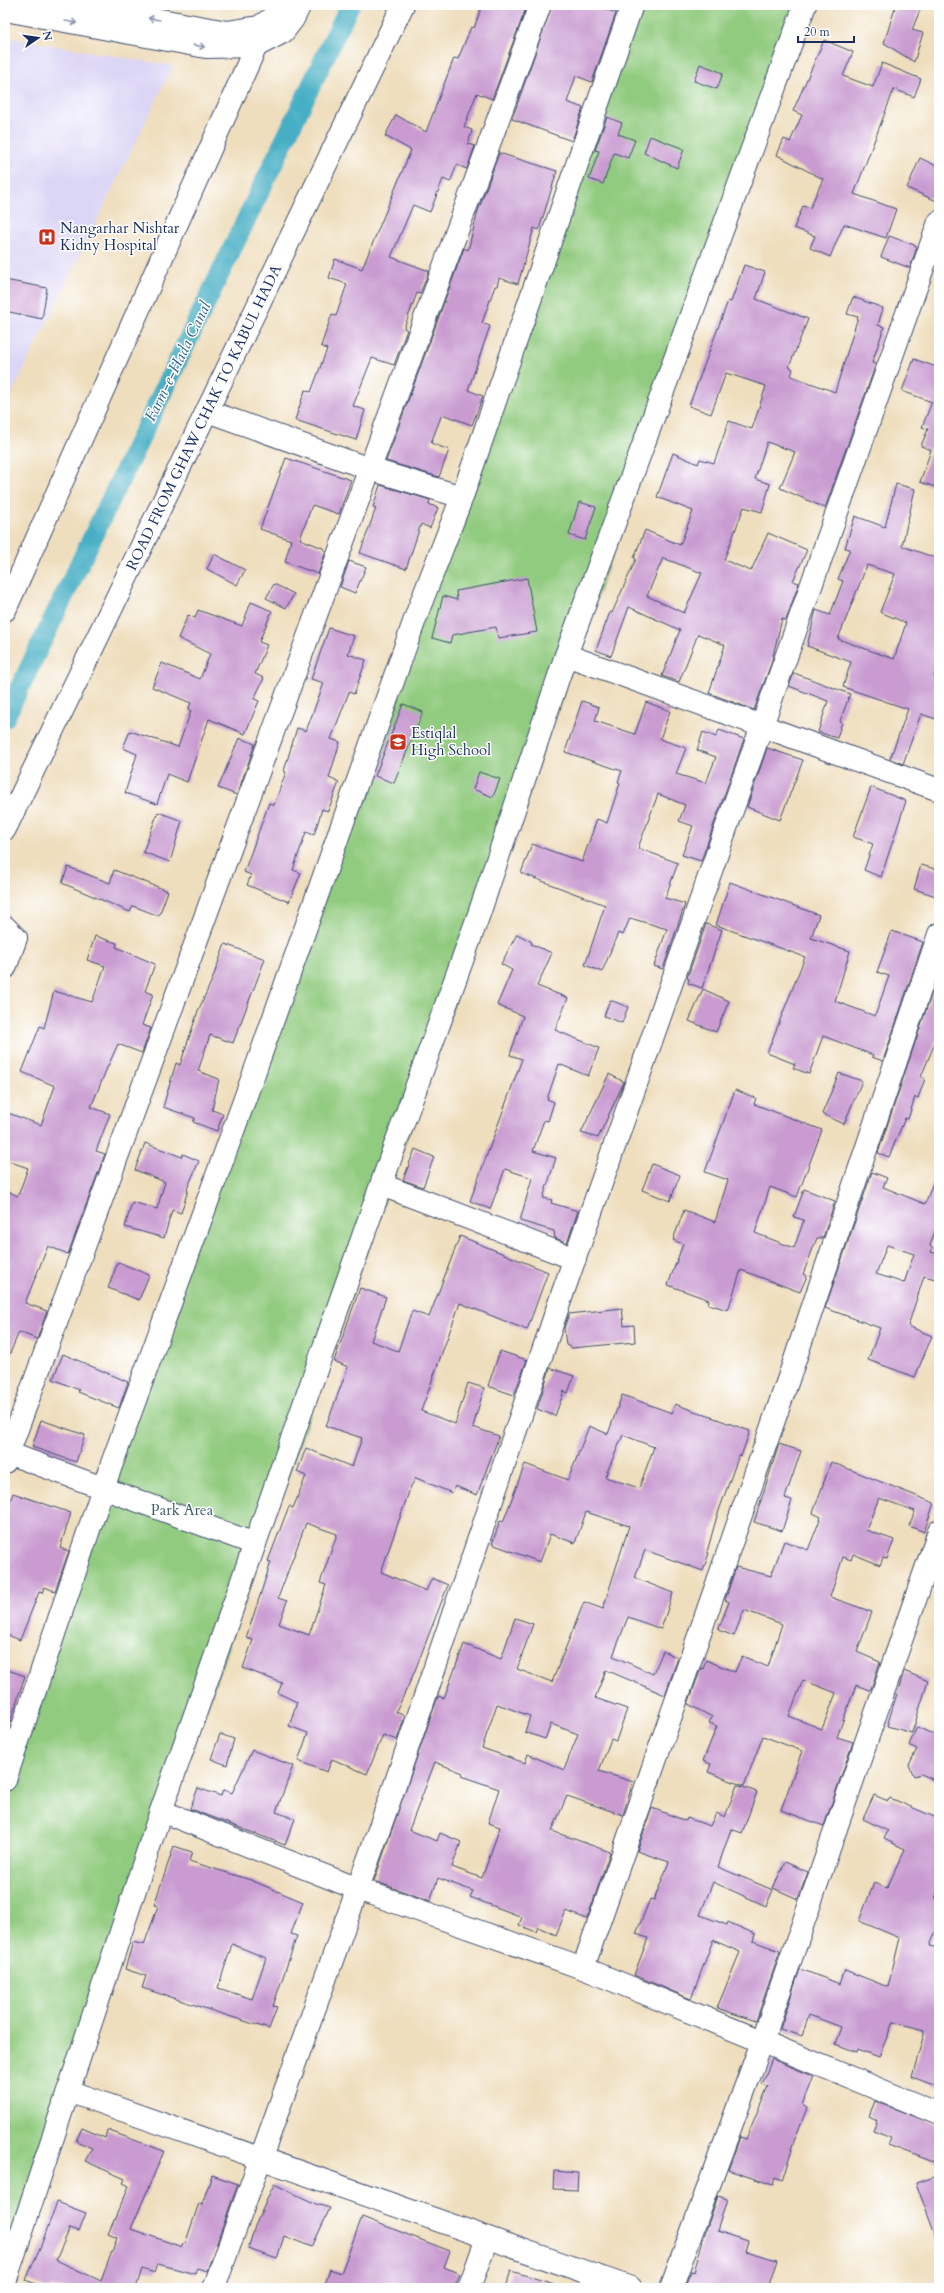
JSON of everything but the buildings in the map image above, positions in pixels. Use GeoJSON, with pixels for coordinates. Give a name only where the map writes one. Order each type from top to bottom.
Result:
{"type":"FeatureCollection","features":[{"type":"Feature","properties":{"kind":"street"},"geometry":{"type":"LineString","coordinates":[[77,5],[227,32],[258,36]]}},
{"type":"Feature","properties":{"kind":"street"},"geometry":{"type":"LineString","coordinates":[[5,610],[258,36],[272,18],[279,5]]}},
{"type":"Feature","properties":{"kind":"street"},"geometry":{"type":"LineString","coordinates":[[5,10],[206,47],[283,32],[293,19],[300,5]]}},
{"type":"Feature","properties":{"kind":"street","name":"ROAD FROM GHAW CHAK TO KABUL HADA"},"geometry":{"type":"LineString","coordinates":[[5,829],[403,5]]}},
{"type":"Feature","properties":{"kind":"street"},"geometry":{"type":"LineString","coordinates":[[255,1544],[103,1488],[6,1456],[540,5]]}},
{"type":"Feature","properties":{"kind":"street"},"geometry":{"type":"LineString","coordinates":[[5,1780],[103,1488],[252,1079],[419,608],[462,497],[632,5]]}},
{"type":"Feature","properties":{"kind":"street"},"geometry":{"type":"LineString","coordinates":[[5,2282],[160,1811],[393,1151],[479,914],[566,655],[805,5]]}},
{"type":"Feature","properties":{"kind":"street"},"geometry":{"type":"LineString","coordinates":[[214,2288],[259,2158],[358,1889],[575,1259],[939,222]]}},
{"type":"Feature","properties":{"kind":"street"},"geometry":{"type":"LineString","coordinates":[[207,411],[370,469],[462,497]]}},
{"type":"Feature","properties":{"kind":"street"},"geometry":{"type":"LineString","coordinates":[[566,655],[939,790]]}},
{"type":"Feature","properties":{"kind":"street"},"geometry":{"type":"LineString","coordinates":[[5,927],[16,938],[5,968]]}},
{"type":"Feature","properties":{"kind":"street"},"geometry":{"type":"LineString","coordinates":[[583,1968],[788,1380],[939,934]]}},
{"type":"Feature","properties":{"kind":"street"},"geometry":{"type":"LineString","coordinates":[[382,1185],[575,1259]]}},
{"type":"Feature","properties":{"kind":"street"},"geometry":{"type":"LineString","coordinates":[[671,2288],[762,2042],[939,1531]]}},
{"type":"Feature","properties":{"kind":"street"},"geometry":{"type":"LineString","coordinates":[[160,1811],[358,1889],[583,1968],[939,2114]]}},
{"type":"Feature","properties":{"kind":"street"},"geometry":{"type":"LineString","coordinates":[[68,2091],[631,2288]]}},
{"type":"Feature","properties":{"kind":"street"},"geometry":{"type":"LineString","coordinates":[[469,2288],[487,2238]]}},
{"type":"Feature","properties":{"kind":"shaded area","name":"Nangarhar Nishtar Kidny Hospital"},"geometry":{"type":"Polygon","coordinates":[[[5,37],[173,66],[5,407],[5,37]]]}},
{"type":"Feature","properties":{"kind":"green space","name":"Park Area"},"geometry":{"type":"Polygon","coordinates":[[[633,5],[805,5],[5,2282],[5,1780],[633,5]]]}},
{"type":"Feature","properties":{"kind":"waterway","name":"Farm-e-Hada Canal"},"geometry":{"type":"LineString","coordinates":[[5,718],[350,5]]}},
{"type":"Feature","properties":{"kind":"place","name":"Nangarhar Nishtar Kidny Hospital"},"geometry":{"type":"Point","coordinates":[47,237]}},
{"type":"Feature","properties":{"kind":"place","name":"Estiqlal High School"},"geometry":{"type":"Point","coordinates":[398,742]}}]}
